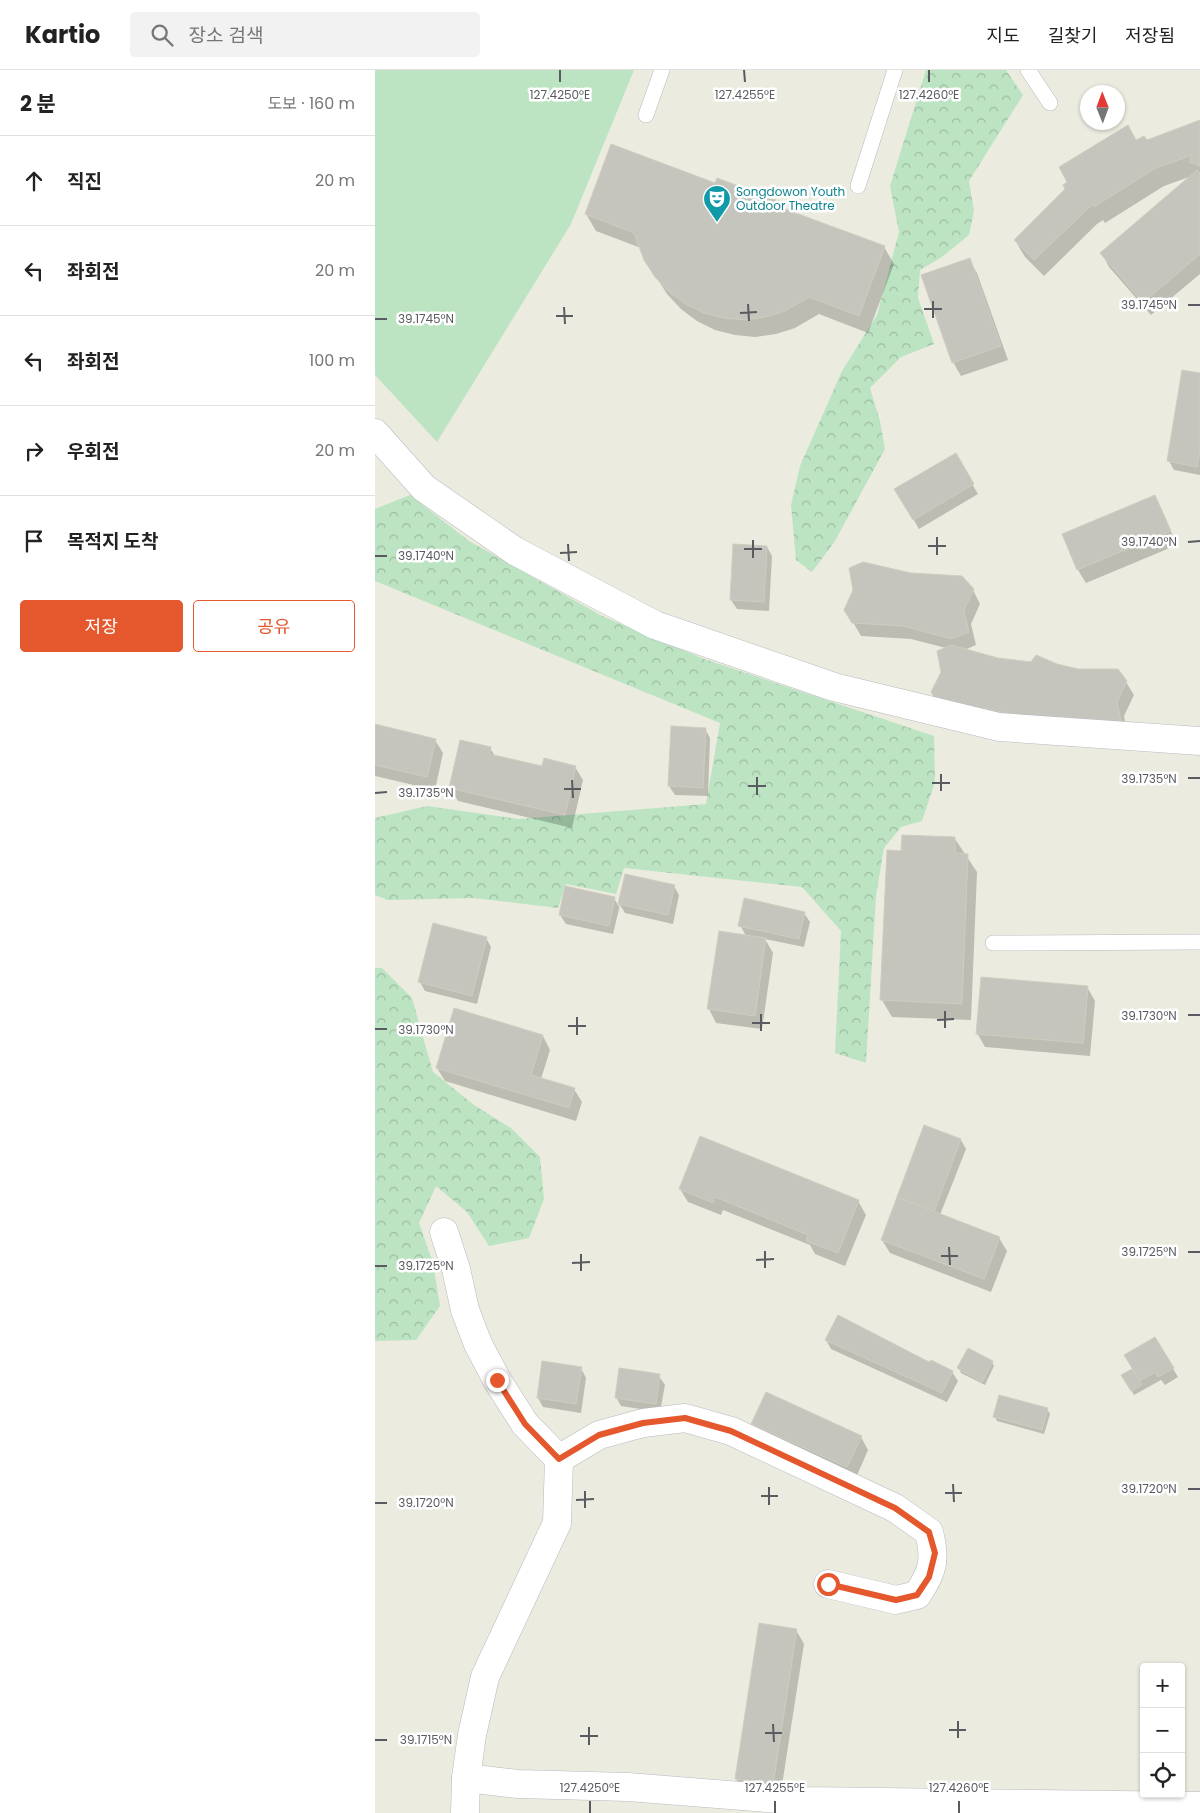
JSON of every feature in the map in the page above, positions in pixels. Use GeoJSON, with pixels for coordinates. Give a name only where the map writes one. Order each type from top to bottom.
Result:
{"type":"FeatureCollection","features":[{"type":"Feature","properties":{"kind":"street"},"geometry":{"type":"LineString","coordinates":[[375,433],[424,488],[499,540],[655,625],[834,687],[999,727],[1200,741]]}},
{"type":"Feature","properties":{"kind":"street"},"geometry":{"type":"LineString","coordinates":[[444,1232],[456,1269],[465,1310],[478,1344],[497,1380],[525,1424],[559,1459],[557,1523],[485,1677],[471,1735],[466,1778],[465,1813]]}},
{"type":"Feature","properties":{"kind":"street"},"geometry":{"type":"LineString","coordinates":[[559,1459],[599,1435],[643,1423],[685,1418],[731,1431],[762,1445],[895,1508],[929,1532],[935,1553],[929,1577],[917,1595],[896,1600],[828,1584]]}},
{"type":"Feature","properties":{"kind":"street"},"geometry":{"type":"LineString","coordinates":[[466,1778],[519,1784],[628,1787],[804,1801],[1200,1806]]}},
{"type":"Feature","properties":{"kind":"lane"},"geometry":{"type":"LineString","coordinates":[[646,115],[662,70]]}},
{"type":"Feature","properties":{"kind":"lane"},"geometry":{"type":"LineString","coordinates":[[859,186],[895,70]]}},
{"type":"Feature","properties":{"kind":"lane"},"geometry":{"type":"LineString","coordinates":[[1027,70],[1050,103]]}},
{"type":"Feature","properties":{"kind":"lane"},"geometry":{"type":"LineString","coordinates":[[993,943],[1200,942]]}},
{"type":"Feature","properties":{"kind":"green space"},"geometry":{"type":"Polygon","coordinates":[[[375,70],[634,70],[571,224],[437,442],[375,375],[375,70]]]}},
{"type":"Feature","properties":{"kind":"green space"},"geometry":{"type":"Polygon","coordinates":[[[926,70],[1006,70],[1023,95],[969,181],[974,211],[969,235],[942,257],[920,270],[918,298],[934,344],[901,357],[870,388],[880,421],[885,449],[835,541],[812,572],[796,560],[791,505],[800,466],[842,371],[877,315],[899,232],[890,186],[926,70]]]}},
{"type":"Feature","properties":{"kind":"green space"},"geometry":{"type":"Polygon","coordinates":[[[410,495],[469,541],[602,616],[704,659],[934,736],[935,782],[922,821],[901,827],[884,848],[876,896],[866,1063],[835,1053],[841,931],[802,887],[624,868],[616,894],[566,884],[558,908],[473,898],[388,900],[375,895],[375,818],[427,806],[519,819],[706,804],[720,723],[375,581],[375,509],[410,495]]]}},
{"type":"Feature","properties":{"kind":"green space"},"geometry":{"type":"Polygon","coordinates":[[[375,968],[382,968],[412,998],[433,1072],[474,1105],[511,1128],[540,1157],[544,1199],[529,1238],[489,1246],[467,1212],[436,1186],[419,1223],[433,1263],[440,1306],[416,1340],[375,1341],[375,968]]]}},
{"type":"Feature","properties":{"kind":"building"},"geometry":{"type":"Polygon","coordinates":[[[1200,120],[1200,166],[1189,162],[1192,155],[1154,169],[1094,207],[1093,204],[1034,260],[1014,240],[1065,189],[1063,185],[1067,182],[1059,167],[1120,130],[1125,130],[1125,127],[1128,125],[1136,140],[1144,136],[1147,140],[1200,120]]]}},
{"type":"Feature","properties":{"kind":"building","name":"Songdowon Youth Outdoor Theatre"},"geometry":{"type":"Polygon","coordinates":[[[611,144],[715,183],[717,178],[784,203],[782,208],[885,246],[859,316],[809,297],[785,311],[745,320],[724,318],[704,313],[686,304],[669,292],[655,277],[644,260],[634,233],[585,214],[611,144]]]}},
{"type":"Feature","properties":{"kind":"building"},"geometry":{"type":"Polygon","coordinates":[[[1197,170],[1200,173],[1200,254],[1143,303],[1100,253],[1197,170]]]}},
{"type":"Feature","properties":{"kind":"building"},"geometry":{"type":"Polygon","coordinates":[[[970,258],[1001,346],[952,363],[921,275],[970,258]]]}},
{"type":"Feature","properties":{"kind":"building"},"geometry":{"type":"Polygon","coordinates":[[[1182,370],[1200,373],[1200,451],[1197,467],[1167,461],[1182,370]]]}},
{"type":"Feature","properties":{"kind":"building"},"geometry":{"type":"Polygon","coordinates":[[[956,453],[974,484],[913,520],[894,489],[956,453]]]}},
{"type":"Feature","properties":{"kind":"building"},"geometry":{"type":"Polygon","coordinates":[[[1155,495],[1171,531],[1077,570],[1062,534],[1155,495]]]}},
{"type":"Feature","properties":{"kind":"building"},"geometry":{"type":"Polygon","coordinates":[[[733,544],[767,546],[764,602],[730,600],[733,544]]]}},
{"type":"Feature","properties":{"kind":"building"},"geometry":{"type":"Polygon","coordinates":[[[863,562],[911,573],[962,576],[974,589],[964,610],[969,632],[952,639],[903,626],[852,623],[844,610],[853,590],[849,568],[863,562]]]}},
{"type":"Feature","properties":{"kind":"building"},"geometry":{"type":"Polygon","coordinates":[[[951,645],[998,658],[1031,662],[1036,655],[1057,664],[1078,669],[1118,669],[1127,681],[1117,702],[1122,724],[1020,717],[988,709],[938,704],[931,692],[941,672],[937,651],[951,645]]]}},
{"type":"Feature","properties":{"kind":"building"},"geometry":{"type":"Polygon","coordinates":[[[375,724],[436,739],[427,777],[375,765],[375,724]]]}},
{"type":"Feature","properties":{"kind":"building"},"geometry":{"type":"Polygon","coordinates":[[[671,726],[706,728],[703,788],[668,786],[671,726]]]}},
{"type":"Feature","properties":{"kind":"building"},"geometry":{"type":"Polygon","coordinates":[[[460,740],[491,747],[489,754],[542,766],[544,758],[576,766],[565,815],[449,788],[460,740]]]}},
{"type":"Feature","properties":{"kind":"building"},"geometry":{"type":"Polygon","coordinates":[[[902,835],[955,837],[955,853],[968,854],[962,1004],[880,1000],[887,850],[901,851],[902,835]]]}},
{"type":"Feature","properties":{"kind":"building"},"geometry":{"type":"Polygon","coordinates":[[[625,874],[675,885],[668,915],[618,904],[625,874]]]}},
{"type":"Feature","properties":{"kind":"building"},"geometry":{"type":"Polygon","coordinates":[[[565,886],[615,897],[609,926],[559,915],[565,886]]]}},
{"type":"Feature","properties":{"kind":"building"},"geometry":{"type":"Polygon","coordinates":[[[744,898],[805,912],[799,939],[738,926],[744,898]]]}},
{"type":"Feature","properties":{"kind":"building"},"geometry":{"type":"Polygon","coordinates":[[[433,923],[487,937],[472,996],[418,982],[433,923]]]}},
{"type":"Feature","properties":{"kind":"building"},"geometry":{"type":"Polygon","coordinates":[[[719,931],[766,938],[755,1016],[707,1009],[719,931]]]}},
{"type":"Feature","properties":{"kind":"building"},"geometry":{"type":"Polygon","coordinates":[[[981,977],[1088,986],[1083,1043],[976,1034],[981,977]]]}},
{"type":"Feature","properties":{"kind":"building"},"geometry":{"type":"Polygon","coordinates":[[[454,1008],[543,1035],[531,1075],[575,1088],[569,1108],[436,1068],[454,1008]]]}},
{"type":"Feature","properties":{"kind":"building"},"geometry":{"type":"Polygon","coordinates":[[[924,1125],[961,1139],[934,1212],[897,1197],[924,1125]]]}},
{"type":"Feature","properties":{"kind":"building"},"geometry":{"type":"Polygon","coordinates":[[[700,1136],[859,1200],[838,1253],[806,1241],[808,1235],[715,1197],[713,1203],[679,1189],[700,1136]]]}},
{"type":"Feature","properties":{"kind":"building"},"geometry":{"type":"Polygon","coordinates":[[[897,1197],[1000,1237],[984,1279],[881,1240],[897,1197]]]}},
{"type":"Feature","properties":{"kind":"building"},"geometry":{"type":"Polygon","coordinates":[[[838,1315],[929,1362],[931,1360],[953,1371],[942,1393],[825,1340],[838,1315]]]}},
{"type":"Feature","properties":{"kind":"building"},"geometry":{"type":"Polygon","coordinates":[[[1155,1337],[1174,1368],[1158,1377],[1155,1372],[1140,1381],[1124,1355],[1155,1337]]]}},
{"type":"Feature","properties":{"kind":"building"},"geometry":{"type":"Polygon","coordinates":[[[968,1348],[993,1361],[982,1382],[957,1368],[968,1348]]]}},
{"type":"Feature","properties":{"kind":"building"},"geometry":{"type":"Polygon","coordinates":[[[542,1361],[582,1367],[576,1404],[537,1398],[542,1361]]]}},
{"type":"Feature","properties":{"kind":"building"},"geometry":{"type":"Polygon","coordinates":[[[619,1368],[660,1374],[656,1404],[615,1398],[619,1368]]]}},
{"type":"Feature","properties":{"kind":"building"},"geometry":{"type":"Polygon","coordinates":[[[1132,1369],[1142,1385],[1131,1391],[1121,1375],[1132,1369]]]}},
{"type":"Feature","properties":{"kind":"building"},"geometry":{"type":"Polygon","coordinates":[[[766,1392],[862,1436],[847,1467],[751,1424],[766,1392]]]}},
{"type":"Feature","properties":{"kind":"building"},"geometry":{"type":"Polygon","coordinates":[[[999,1395],[1048,1408],[1042,1430],[993,1417],[999,1395]]]}},
{"type":"Feature","properties":{"kind":"building"},"geometry":{"type":"Polygon","coordinates":[[[759,1623],[797,1629],[773,1785],[735,1779],[759,1623]]]}},
{"type":"Feature","properties":{"kind":"place","name":"Songdowon Youth Outdoor Theatre"},"geometry":{"type":"Point","coordinates":[717,223]}},
{"type":"Feature","properties":{"kind":"route"},"geometry":{"type":"LineString","coordinates":[[497,1380],[525,1424],[559,1459],[599,1435],[643,1423],[685,1418],[731,1431],[895,1508],[929,1532],[935,1553],[929,1577],[917,1595],[896,1600],[828,1584]]}}]}
